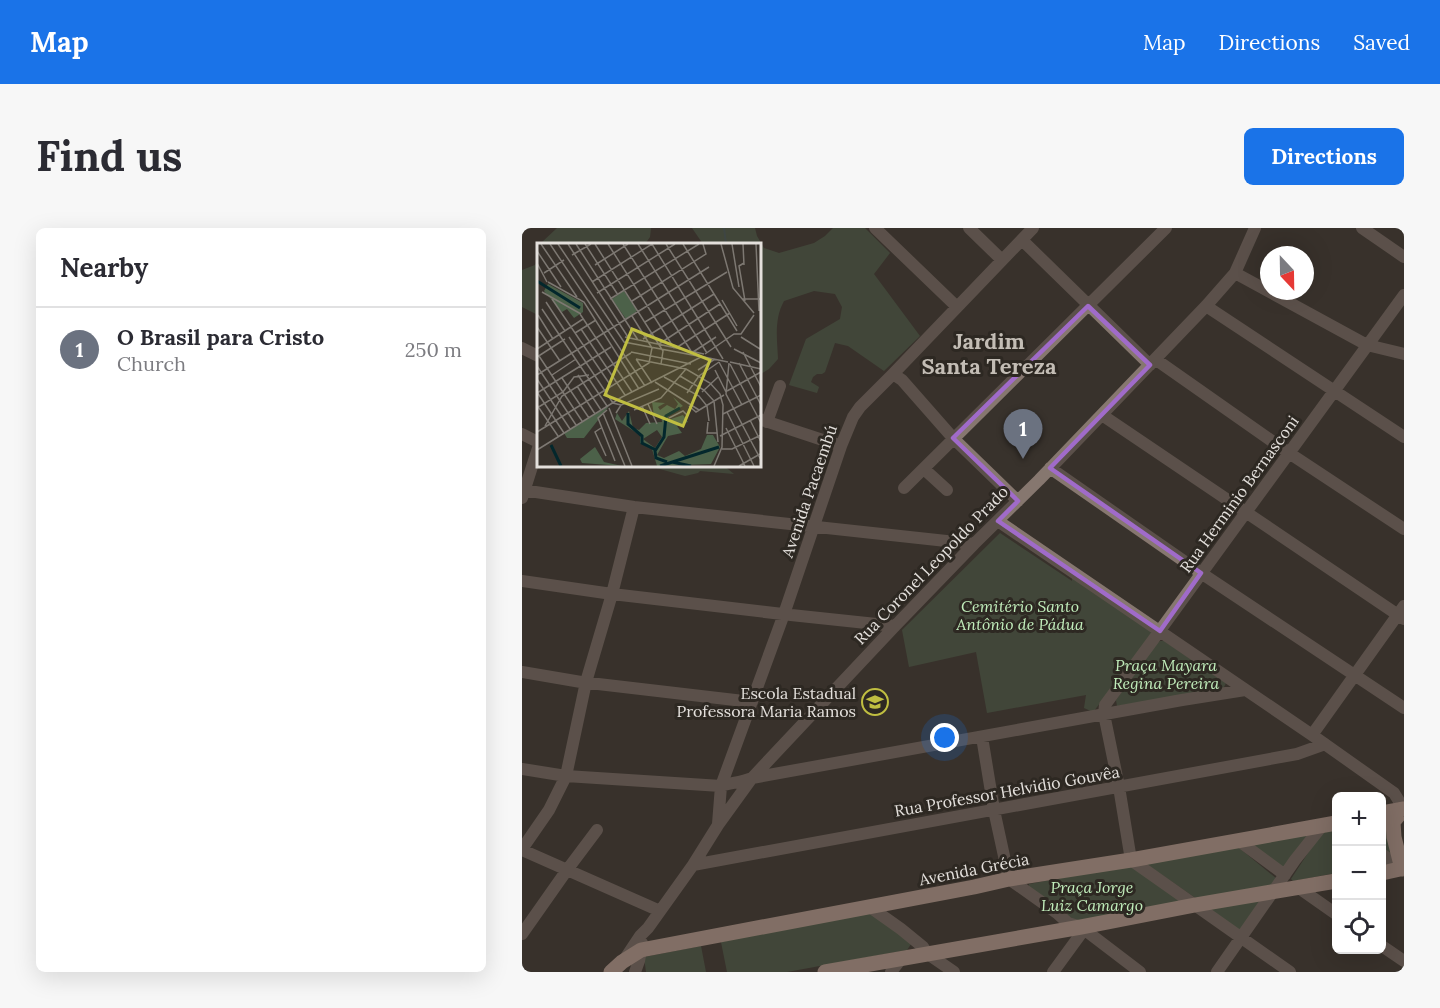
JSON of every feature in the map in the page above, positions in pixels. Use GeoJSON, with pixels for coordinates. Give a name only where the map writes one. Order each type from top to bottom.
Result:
{"type":"FeatureCollection","features":[{"type":"Feature","properties":{"kind":"main road"},"geometry":{"type":"LineString","coordinates":[[1386,812],[1404,809]]}},
{"type":"Feature","properties":{"kind":"main road"},"geometry":{"type":"LineString","coordinates":[[1386,872],[1403,869],[1394,837],[1393,822],[1404,809]]}},
{"type":"Feature","properties":{"kind":"main road","name":"Avenida Grécia"},"geometry":{"type":"LineString","coordinates":[[616,967],[640,943],[870,907],[1009,879],[1131,860],[1329,824]]}},
{"type":"Feature","properties":{"kind":"main road"},"geometry":{"type":"LineString","coordinates":[[825,972],[1332,882]]}},
{"type":"Feature","properties":{"kind":"street"},"geometry":{"type":"LineString","coordinates":[[875,228],[957,307]]}},
{"type":"Feature","properties":{"kind":"street"},"geometry":{"type":"LineString","coordinates":[[969,228],[1002,260]]}},
{"type":"Feature","properties":{"kind":"street","name":"Avenida Pacaembú"},"geometry":{"type":"LineString","coordinates":[[718,825],[721,786],[784,614],[846,430],[860,407],[1034,228]]}},
{"type":"Feature","properties":{"kind":"street"},"geometry":{"type":"LineString","coordinates":[[904,488],[1166,228]]}},
{"type":"Feature","properties":{"kind":"street","name":"Rua Coronel Leopoldo Prado"},"geometry":{"type":"LineString","coordinates":[[635,972],[640,943],[648,928],[752,778],[895,626],[1206,306],[1235,273],[1255,228]]}},
{"type":"Feature","properties":{"kind":"street"},"geometry":{"type":"LineString","coordinates":[[1362,228],[1404,257]]}},
{"type":"Feature","properties":{"kind":"street"},"geometry":{"type":"LineString","coordinates":[[1022,240],[1088,306],[1152,362],[1404,529]]}},
{"type":"Feature","properties":{"kind":"street"},"geometry":{"type":"LineString","coordinates":[[1235,273],[1367,345],[1404,354]]}},
{"type":"Feature","properties":{"kind":"street","name":"Rua Herminio Bernasconi"},"geometry":{"type":"LineString","coordinates":[[1104,714],[1105,705],[1404,295]]}},
{"type":"Feature","properties":{"kind":"street"},"geometry":{"type":"LineString","coordinates":[[1206,306],[1404,437]]}},
{"type":"Feature","properties":{"kind":"street"},"geometry":{"type":"LineString","coordinates":[[522,348],[537,356]]}},
{"type":"Feature","properties":{"kind":"street"},"geometry":{"type":"LineString","coordinates":[[893,374],[902,380],[954,438],[1018,501]]}},
{"type":"Feature","properties":{"kind":"street"},"geometry":{"type":"LineString","coordinates":[[780,386],[763,420],[841,446]]}},
{"type":"Feature","properties":{"kind":"street"},"geometry":{"type":"LineString","coordinates":[[1102,415],[1402,613],[1312,735]]}},
{"type":"Feature","properties":{"kind":"street"},"geometry":{"type":"LineString","coordinates":[[522,434],[537,442]]}},
{"type":"Feature","properties":{"kind":"street"},"geometry":{"type":"LineString","coordinates":[[537,450],[523,493],[974,544]]}},
{"type":"Feature","properties":{"kind":"street"},"geometry":{"type":"LineString","coordinates":[[1050,468],[1201,573],[1404,708]]}},
{"type":"Feature","properties":{"kind":"street"},"geometry":{"type":"LineString","coordinates":[[924,469],[947,490]]}},
{"type":"Feature","properties":{"kind":"street"},"geometry":{"type":"LineString","coordinates":[[634,507],[586,682],[566,776],[549,810],[522,850],[660,911]]}},
{"type":"Feature","properties":{"kind":"street"},"geometry":{"type":"LineString","coordinates":[[998,521],[1399,794],[1404,809]]}},
{"type":"Feature","properties":{"kind":"street"},"geometry":{"type":"LineString","coordinates":[[522,581],[612,594],[895,626]]}},
{"type":"Feature","properties":{"kind":"street"},"geometry":{"type":"LineString","coordinates":[[522,672],[752,702]]}},
{"type":"Feature","properties":{"kind":"street"},"geometry":{"type":"LineString","coordinates":[[522,769],[566,776],[721,786],[740,783],[752,778],[1245,690]]}},
{"type":"Feature","properties":{"kind":"street"},"geometry":{"type":"LineString","coordinates":[[1104,714],[1131,860],[1290,972]]}},
{"type":"Feature","properties":{"kind":"street"},"geometry":{"type":"LineString","coordinates":[[981,737],[1009,879],[1068,923],[1081,927],[1140,972]]}},
{"type":"Feature","properties":{"kind":"street","name":"Rua Professor Helvidio Gouvêa"},"geometry":{"type":"LineString","coordinates":[[693,865],[1297,754],[1325,744]]}},
{"type":"Feature","properties":{"kind":"street"},"geometry":{"type":"LineString","coordinates":[[1217,972],[1285,875],[1329,824]]}},
{"type":"Feature","properties":{"kind":"street"},"geometry":{"type":"LineString","coordinates":[[522,934],[597,830]]}},
{"type":"Feature","properties":{"kind":"street"},"geometry":{"type":"LineString","coordinates":[[1239,841],[1285,875]]}},
{"type":"Feature","properties":{"kind":"street"},"geometry":{"type":"LineString","coordinates":[[1386,857],[1403,869]]}},
{"type":"Feature","properties":{"kind":"street"},"geometry":{"type":"LineString","coordinates":[[1299,888],[1332,911]]}},
{"type":"Feature","properties":{"kind":"street"},"geometry":{"type":"LineString","coordinates":[[870,907],[954,972]]}},
{"type":"Feature","properties":{"kind":"street"},"geometry":{"type":"LineString","coordinates":[[1053,972],[1080,934],[1081,927]]}},
{"type":"Feature","properties":{"kind":"street"},"geometry":{"type":"LineString","coordinates":[[1386,949],[1404,962]]}},
{"type":"Feature","properties":{"kind":"street"},"geometry":{"type":"LineString","coordinates":[[891,972],[901,959]]}},
{"type":"Feature","properties":{"kind":"highlighted area"},"geometry":{"type":"Polygon","coordinates":[[[1088,306],[1150,365],[1050,468],[1201,573],[1160,631],[998,521],[1018,501],[953,438],[1088,306]]]}},
{"type":"Feature","properties":{"kind":"green space"},"geometry":{"type":"Polygon","coordinates":[[[557,228],[651,228],[650,237],[646,243],[541,243],[557,228]]]}},
{"type":"Feature","properties":{"kind":"green space"},"geometry":{"type":"Polygon","coordinates":[[[692,228],[755,228],[764,248],[779,253],[814,243],[833,228],[865,228],[890,253],[874,274],[920,336],[884,371],[848,346],[835,343],[825,372],[817,374],[811,382],[819,387],[817,393],[789,385],[806,339],[840,319],[842,307],[835,294],[814,291],[784,301],[777,322],[778,359],[760,374],[760,243],[702,243],[692,228]]]}},
{"type":"Feature","properties":{"kind":"green space"},"geometry":{"type":"Polygon","coordinates":[[[537,262],[537,314],[522,307],[522,270],[535,265],[537,262]]]}},
{"type":"Feature","properties":{"kind":"green space"},"geometry":{"type":"Polygon","coordinates":[[[649,466],[724,466],[734,474],[700,471],[685,476],[649,466]]]}},
{"type":"Feature","properties":{"kind":"green space","name":"Cemitério Santo Antônio de Pádua"},"geometry":{"type":"Polygon","coordinates":[[[1000,533],[1072,581],[1072,577],[1152,632],[1093,712],[1084,708],[1086,695],[987,713],[976,652],[909,667],[902,630],[1000,533]]]}},
{"type":"Feature","properties":{"kind":"green space","name":"Praça Mayara Regina Pereira"},"geometry":{"type":"Polygon","coordinates":[[[1160,641],[1164,641],[1226,683],[1223,689],[1117,706],[1116,700],[1160,641]]]}},
{"type":"Feature","properties":{"kind":"green space"},"geometry":{"type":"Polygon","coordinates":[[[1392,814],[1397,859],[1386,854],[1386,815],[1392,814]]]}},
{"type":"Feature","properties":{"kind":"green space"},"geometry":{"type":"Polygon","coordinates":[[[1332,827],[1332,874],[1293,881],[1291,879],[1323,830],[1332,827]]]}},
{"type":"Feature","properties":{"kind":"green space"},"geometry":{"type":"Polygon","coordinates":[[[1313,829],[1285,869],[1249,843],[1313,829]]]}},
{"type":"Feature","properties":{"kind":"green space","name":"Praça Jorge Luiz Camargo"},"geometry":{"type":"Polygon","coordinates":[[[1238,847],[1277,879],[1271,886],[1197,899],[1145,863],[1238,847]]]}},
{"type":"Feature","properties":{"kind":"green space","name":"Praça Jorge Luiz Camargo"},"geometry":{"type":"Polygon","coordinates":[[[1132,865],[1179,900],[1178,902],[1077,922],[1029,888],[1029,884],[1132,865]]]}},
{"type":"Feature","properties":{"kind":"green space"},"geometry":{"type":"Polygon","coordinates":[[[1264,894],[1242,928],[1238,930],[1211,910],[1212,907],[1264,894]]]}},
{"type":"Feature","properties":{"kind":"green space"},"geometry":{"type":"Polygon","coordinates":[[[870,910],[911,944],[907,950],[787,972],[727,972],[721,942],[870,910]]]}},
{"type":"Feature","properties":{"kind":"green space"},"geometry":{"type":"Polygon","coordinates":[[[701,946],[706,972],[646,972],[644,957],[701,946]]]}},
{"type":"Feature","properties":{"kind":"waterway"},"geometry":{"type":"LineString","coordinates":[[724,228],[726,243]]}},
{"type":"Feature","properties":{"kind":"place","name":"O Brasil para Cristo"},"geometry":{"type":"Point","coordinates":[1023,459]}},
{"type":"Feature","properties":{"kind":"place","name":"Escola Estadual Professora Maria Ramos"},"geometry":{"type":"Point","coordinates":[875,702]}},
{"type":"Feature","properties":{"kind":"district","name":"Jardim Santa Tereza"},"geometry":{"type":"Point","coordinates":[989,354]}}]}
